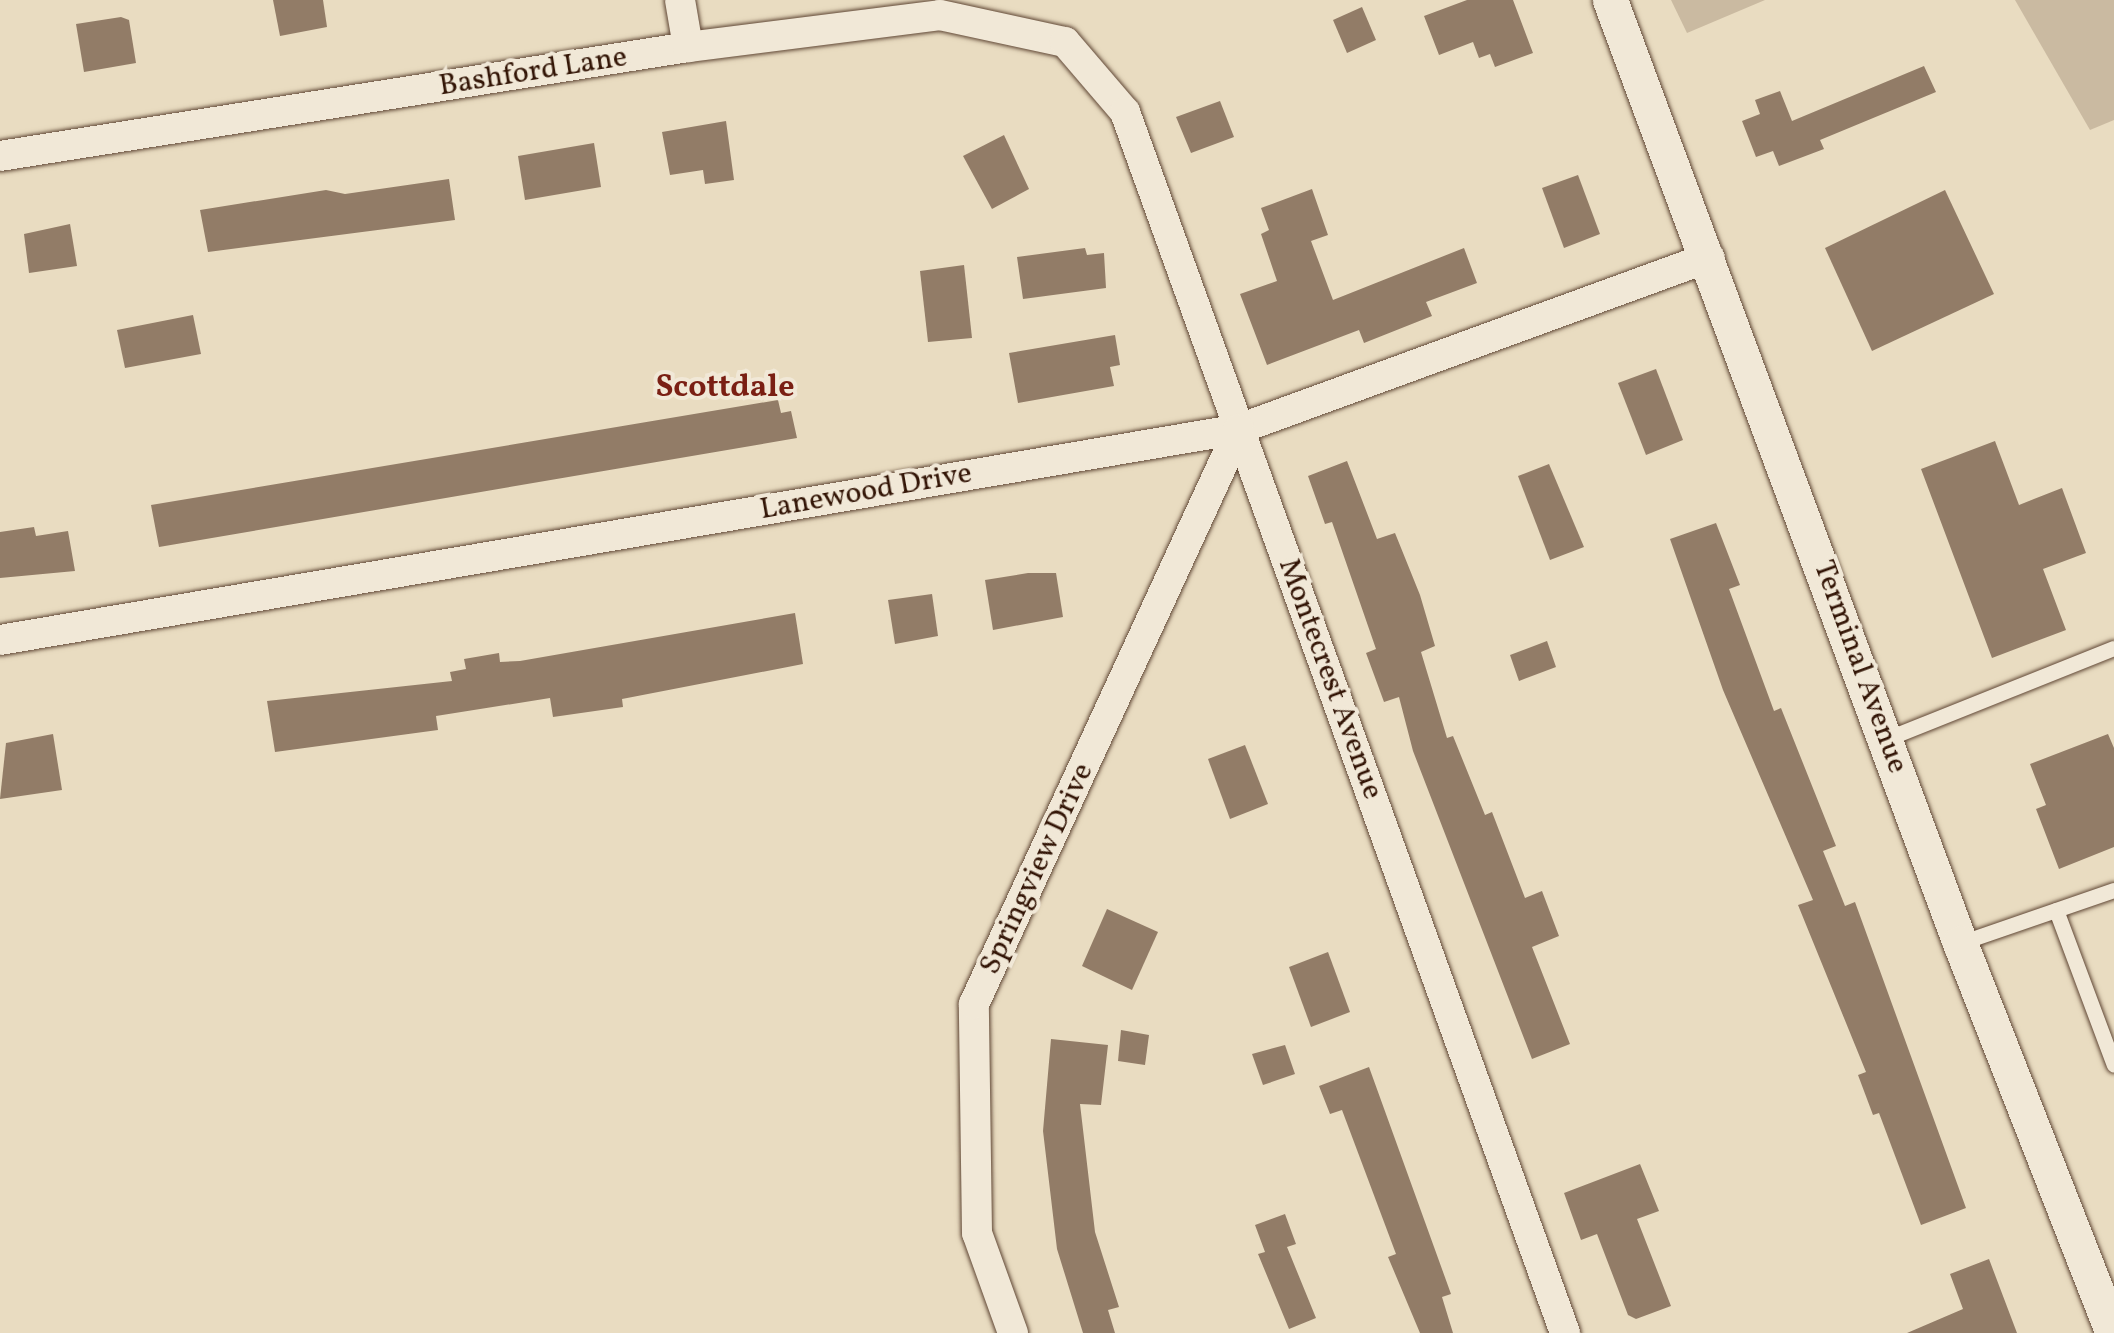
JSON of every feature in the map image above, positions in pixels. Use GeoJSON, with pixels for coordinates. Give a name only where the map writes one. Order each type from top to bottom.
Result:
{"type":"FeatureCollection","features":[{"type":"Feature","properties":{"kind":"street"},"geometry":{"type":"LineString","coordinates":[[680,0],[688,47]]}},
{"type":"Feature","properties":{"kind":"street","name":"Terminal Avenue"},"geometry":{"type":"LineString","coordinates":[[1610,0],[1710,257],[1960,944],[2113,1333]]}},
{"type":"Feature","properties":{"kind":"street","name":"Bashford Lane"},"geometry":{"type":"LineString","coordinates":[[0,156],[688,47],[940,14],[1065,42]]}},
{"type":"Feature","properties":{"kind":"street","name":"Montecrest Avenue"},"geometry":{"type":"LineString","coordinates":[[1065,42],[1125,112],[1565,1333]]}},
{"type":"Feature","properties":{"kind":"street","name":"Lanewood Drive"},"geometry":{"type":"LineString","coordinates":[[0,640],[1240,429],[1710,257]]}},
{"type":"Feature","properties":{"kind":"street","name":"Springview Drive"},"geometry":{"type":"LineString","coordinates":[[1013,1333],[977,1233],[974,1004],[1240,429]]}},
{"type":"Feature","properties":{"kind":"lane"},"geometry":{"type":"LineString","coordinates":[[1886,739],[2114,648]]}},
{"type":"Feature","properties":{"kind":"lane"},"geometry":{"type":"LineString","coordinates":[[1960,944],[2114,890]]}},
{"type":"Feature","properties":{"kind":"lane"},"geometry":{"type":"LineString","coordinates":[[2056,910],[2114,1065]]}},
{"type":"Feature","properties":{"kind":"shaded area"},"geometry":{"type":"Polygon","coordinates":[[[1671,0],[1765,0],[1687,33],[1671,0]]]}},
{"type":"Feature","properties":{"kind":"shaded area"},"geometry":{"type":"Polygon","coordinates":[[[2015,0],[2114,0],[2114,120],[2090,130],[2015,0]]]}},
{"type":"Feature","properties":{"kind":"building"},"geometry":{"type":"Polygon","coordinates":[[[273,0],[323,0],[327,27],[280,36],[273,0]]]}},
{"type":"Feature","properties":{"kind":"building"},"geometry":{"type":"Polygon","coordinates":[[[1467,0],[1513,0],[1533,53],[1495,67],[1490,54],[1479,58],[1473,42],[1439,55],[1424,16],[1467,0]]]}},
{"type":"Feature","properties":{"kind":"building"},"geometry":{"type":"Polygon","coordinates":[[[1362,7],[1376,40],[1347,53],[1333,20],[1362,7]]]}},
{"type":"Feature","properties":{"kind":"building"},"geometry":{"type":"Polygon","coordinates":[[[121,17],[129,20],[136,63],[84,72],[76,24],[121,17]]]}},
{"type":"Feature","properties":{"kind":"building"},"geometry":{"type":"Polygon","coordinates":[[[1924,66],[1936,92],[1820,140],[1824,149],[1779,166],[1773,151],[1756,157],[1742,121],[1760,114],[1755,100],[1780,91],[1792,121],[1924,66]]]}},
{"type":"Feature","properties":{"kind":"building"},"geometry":{"type":"Polygon","coordinates":[[[1220,101],[1234,137],[1191,153],[1176,117],[1220,101]]]}},
{"type":"Feature","properties":{"kind":"building"},"geometry":{"type":"Polygon","coordinates":[[[726,121],[734,180],[705,184],[703,170],[670,175],[662,132],[726,121]]]}},
{"type":"Feature","properties":{"kind":"building"},"geometry":{"type":"Polygon","coordinates":[[[1004,135],[1029,189],[992,209],[963,156],[1004,135]]]}},
{"type":"Feature","properties":{"kind":"building"},"geometry":{"type":"Polygon","coordinates":[[[594,143],[601,187],[525,200],[518,156],[594,143]]]}},
{"type":"Feature","properties":{"kind":"building"},"geometry":{"type":"Polygon","coordinates":[[[1578,175],[1600,234],[1564,248],[1542,188],[1578,175]]]}},
{"type":"Feature","properties":{"kind":"building"},"geometry":{"type":"Polygon","coordinates":[[[449,179],[455,220],[208,252],[200,210],[326,190],[345,194],[449,179]]]}},
{"type":"Feature","properties":{"kind":"building"},"geometry":{"type":"Polygon","coordinates":[[[1312,189],[1328,235],[1311,241],[1333,300],[1464,248],[1477,283],[1426,302],[1432,316],[1364,343],[1359,330],[1267,365],[1240,294],[1277,281],[1261,234],[1269,230],[1261,208],[1312,189]]]}},
{"type":"Feature","properties":{"kind":"building"},"geometry":{"type":"Polygon","coordinates":[[[1945,190],[1994,294],[1872,351],[1825,248],[1945,190]]]}},
{"type":"Feature","properties":{"kind":"building"},"geometry":{"type":"Polygon","coordinates":[[[70,224],[77,266],[29,273],[24,234],[70,224]]]}},
{"type":"Feature","properties":{"kind":"building"},"geometry":{"type":"Polygon","coordinates":[[[1085,248],[1087,255],[1104,253],[1106,288],[1023,299],[1017,257],[1085,248]]]}},
{"type":"Feature","properties":{"kind":"building"},"geometry":{"type":"Polygon","coordinates":[[[964,265],[972,338],[928,342],[920,271],[964,265]]]}},
{"type":"Feature","properties":{"kind":"building"},"geometry":{"type":"Polygon","coordinates":[[[193,315],[201,354],[125,368],[117,330],[193,315]]]}},
{"type":"Feature","properties":{"kind":"building"},"geometry":{"type":"Polygon","coordinates":[[[1115,335],[1120,365],[1110,367],[1114,386],[1018,403],[1009,353],[1115,335]]]}},
{"type":"Feature","properties":{"kind":"building"},"geometry":{"type":"Polygon","coordinates":[[[1656,369],[1683,440],[1646,455],[1618,383],[1656,369]]]}},
{"type":"Feature","properties":{"kind":"building"},"geometry":{"type":"Polygon","coordinates":[[[778,400],[781,413],[791,411],[797,438],[159,547],[151,505],[778,400]]]}},
{"type":"Feature","properties":{"kind":"building"},"geometry":{"type":"Polygon","coordinates":[[[1995,441],[2019,505],[2062,488],[2086,553],[2043,569],[2066,630],[1992,658],[1921,469],[1995,441]]]}},
{"type":"Feature","properties":{"kind":"building"},"geometry":{"type":"Polygon","coordinates":[[[1347,461],[1377,539],[1395,533],[1420,595],[1435,646],[1421,652],[1447,738],[1453,736],[1485,815],[1492,812],[1525,898],[1542,891],[1559,936],[1532,947],[1570,1044],[1532,1059],[1413,751],[1399,697],[1384,702],[1366,653],[1376,649],[1332,522],[1325,524],[1308,476],[1347,461]]]}},
{"type":"Feature","properties":{"kind":"building"},"geometry":{"type":"Polygon","coordinates":[[[1549,464],[1584,547],[1550,560],[1518,476],[1549,464]]]}},
{"type":"Feature","properties":{"kind":"building"},"geometry":{"type":"Polygon","coordinates":[[[1716,523],[1740,585],[1729,589],[1774,711],[1781,708],[1836,846],[1823,851],[1845,906],[1855,902],[1966,1208],[1921,1225],[1879,1113],[1873,1115],[1858,1075],[1866,1072],[1798,905],[1813,900],[1723,690],[1670,539],[1716,523]]]}},
{"type":"Feature","properties":{"kind":"building"},"geometry":{"type":"Polygon","coordinates":[[[34,527],[36,536],[68,531],[75,571],[0,578],[0,532],[34,527]]]}},
{"type":"Feature","properties":{"kind":"building"},"geometry":{"type":"Polygon","coordinates":[[[1056,573],[1063,617],[993,630],[985,580],[1056,573]]]}},
{"type":"Feature","properties":{"kind":"building"},"geometry":{"type":"Polygon","coordinates":[[[932,594],[938,636],[895,644],[888,600],[932,594]]]}},
{"type":"Feature","properties":{"kind":"building"},"geometry":{"type":"Polygon","coordinates":[[[795,613],[803,664],[622,699],[623,707],[553,717],[550,698],[436,716],[438,730],[275,752],[267,701],[452,681],[450,672],[466,669],[464,659],[499,653],[500,662],[520,661],[795,613]]]}},
{"type":"Feature","properties":{"kind":"building"},"geometry":{"type":"Polygon","coordinates":[[[1547,641],[1556,667],[1519,681],[1510,655],[1547,641]]]}},
{"type":"Feature","properties":{"kind":"building"},"geometry":{"type":"Polygon","coordinates":[[[53,734],[62,790],[0,799],[6,743],[53,734]]]}},
{"type":"Feature","properties":{"kind":"building"},"geometry":{"type":"Polygon","coordinates":[[[2108,734],[2114,748],[2114,847],[2059,869],[2036,809],[2046,805],[2030,764],[2108,734]]]}},
{"type":"Feature","properties":{"kind":"building"},"geometry":{"type":"Polygon","coordinates":[[[1245,745],[1268,804],[1230,819],[1208,759],[1245,745]]]}},
{"type":"Feature","properties":{"kind":"building"},"geometry":{"type":"Polygon","coordinates":[[[1107,909],[1158,932],[1132,990],[1082,966],[1107,909]]]}},
{"type":"Feature","properties":{"kind":"building"},"geometry":{"type":"Polygon","coordinates":[[[1328,952],[1350,1012],[1311,1027],[1289,967],[1328,952]]]}},
{"type":"Feature","properties":{"kind":"building"},"geometry":{"type":"Polygon","coordinates":[[[1121,1030],[1149,1035],[1145,1065],[1118,1061],[1121,1030]]]}},
{"type":"Feature","properties":{"kind":"building"},"geometry":{"type":"Polygon","coordinates":[[[1051,1039],[1108,1045],[1101,1105],[1080,1104],[1095,1232],[1119,1307],[1108,1310],[1115,1333],[1083,1333],[1057,1249],[1043,1131],[1051,1039]]]}},
{"type":"Feature","properties":{"kind":"building"},"geometry":{"type":"Polygon","coordinates":[[[1285,1045],[1295,1074],[1263,1085],[1252,1054],[1285,1045]]]}},
{"type":"Feature","properties":{"kind":"building"},"geometry":{"type":"Polygon","coordinates":[[[1369,1067],[1451,1294],[1442,1297],[1453,1333],[1420,1333],[1388,1257],[1396,1254],[1342,1110],[1330,1114],[1319,1086],[1369,1067]]]}},
{"type":"Feature","properties":{"kind":"building"},"geometry":{"type":"Polygon","coordinates":[[[1640,1164],[1659,1211],[1637,1219],[1671,1306],[1636,1319],[1628,1315],[1597,1234],[1581,1240],[1564,1193],[1640,1164]]]}},
{"type":"Feature","properties":{"kind":"building"},"geometry":{"type":"Polygon","coordinates":[[[1285,1214],[1296,1244],[1287,1247],[1316,1318],[1289,1329],[1258,1254],[1265,1252],[1255,1225],[1285,1214]]]}},
{"type":"Feature","properties":{"kind":"building"},"geometry":{"type":"Polygon","coordinates":[[[1989,1259],[2017,1333],[1907,1333],[1963,1309],[1950,1274],[1989,1259]]]}},
{"type":"Feature","properties":{"kind":"district","name":"Scottdale"},"geometry":{"type":"Point","coordinates":[725,388]}}]}
